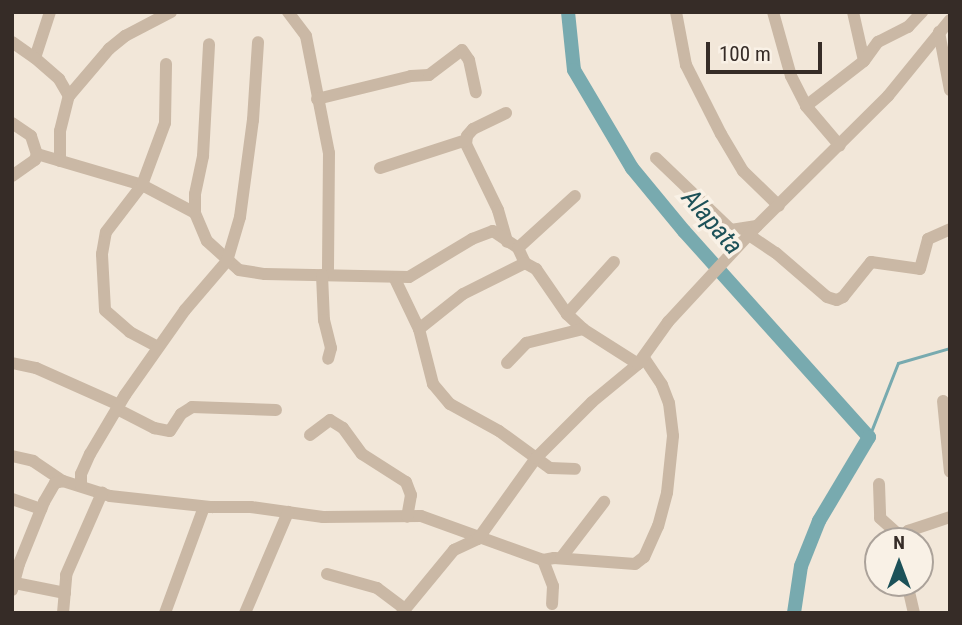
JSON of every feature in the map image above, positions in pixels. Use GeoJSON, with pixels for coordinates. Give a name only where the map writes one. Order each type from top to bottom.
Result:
{"type":"FeatureCollection","features":[{"type":"Feature","properties":{"kind":"street"},"geometry":{"type":"LineString","coordinates":[[35,58],[50,12]]}},
{"type":"Feature","properties":{"kind":"street"},"geometry":{"type":"LineString","coordinates":[[60,161],[60,131],[69,96],[108,49],[125,36],[171,12]]}},
{"type":"Feature","properties":{"kind":"street"},"geometry":{"type":"LineString","coordinates":[[288,12],[306,36],[329,153],[324,320],[331,348],[328,359]]}},
{"type":"Feature","properties":{"kind":"street"},"geometry":{"type":"LineString","coordinates":[[676,12],[687,65],[721,134],[743,171],[779,206]]}},
{"type":"Feature","properties":{"kind":"street"},"geometry":{"type":"LineString","coordinates":[[773,12],[790,76],[806,106],[840,146]]}},
{"type":"Feature","properties":{"kind":"street"},"geometry":{"type":"LineString","coordinates":[[853,12],[863,61]]}},
{"type":"Feature","properties":{"kind":"street"},"geometry":{"type":"LineString","coordinates":[[806,106],[863,61],[881,39],[908,27],[922,12]]}},
{"type":"Feature","properties":{"kind":"street"},"geometry":{"type":"LineString","coordinates":[[638,365],[668,322],[753,230],[840,146],[904,79],[950,20]]}},
{"type":"Feature","properties":{"kind":"street"},"geometry":{"type":"LineString","coordinates":[[939,32],[950,90]]}},
{"type":"Feature","properties":{"kind":"street"},"geometry":{"type":"LineString","coordinates":[[12,42],[59,79],[69,96]]}},
{"type":"Feature","properties":{"kind":"street"},"geometry":{"type":"LineString","coordinates":[[81,486],[81,474],[90,454],[118,407],[185,310],[212,281],[223,262],[227,261],[240,217],[253,120],[258,43]]}},
{"type":"Feature","properties":{"kind":"street"},"geometry":{"type":"LineString","coordinates":[[209,44],[203,156],[195,194],[195,213],[207,241],[239,270],[251,273],[325,274],[394,279],[409,276],[486,232],[493,231],[512,245]]}},
{"type":"Feature","properties":{"kind":"street"},"geometry":{"type":"LineString","coordinates":[[317,99],[411,76],[429,75],[462,50],[469,60],[475,92]]}},
{"type":"Feature","properties":{"kind":"street"},"geometry":{"type":"LineString","coordinates":[[158,347],[130,332],[105,310],[102,254],[106,232],[142,185],[165,123],[166,64]]}},
{"type":"Feature","properties":{"kind":"street"},"geometry":{"type":"LineString","coordinates":[[380,168],[466,140],[473,129],[506,113]]}},
{"type":"Feature","properties":{"kind":"street"},"geometry":{"type":"LineString","coordinates":[[12,123],[31,136],[37,154],[35,160],[12,176]]}},
{"type":"Feature","properties":{"kind":"street"},"geometry":{"type":"LineString","coordinates":[[466,140],[478,174],[512,245],[525,263],[536,269],[567,314],[583,330],[638,365]]}},
{"type":"Feature","properties":{"kind":"street"},"geometry":{"type":"LineString","coordinates":[[37,154],[142,185],[195,213]]}},
{"type":"Feature","properties":{"kind":"street"},"geometry":{"type":"LineString","coordinates":[[656,158],[730,230],[753,230],[827,297],[837,300],[843,297],[871,262],[920,269],[928,239],[950,229]]}},
{"type":"Feature","properties":{"kind":"street"},"geometry":{"type":"LineString","coordinates":[[512,245],[575,196]]}},
{"type":"Feature","properties":{"kind":"street"},"geometry":{"type":"LineString","coordinates":[[567,314],[614,262]]}},
{"type":"Feature","properties":{"kind":"street"},"geometry":{"type":"LineString","coordinates":[[419,329],[463,294],[525,263]]}},
{"type":"Feature","properties":{"kind":"street"},"geometry":{"type":"LineString","coordinates":[[394,279],[419,329],[433,384],[450,404],[499,431],[550,468],[575,469]]}},
{"type":"Feature","properties":{"kind":"street"},"geometry":{"type":"LineString","coordinates":[[507,363],[526,343],[583,330]]}},
{"type":"Feature","properties":{"kind":"street"},"geometry":{"type":"LineString","coordinates":[[165,613],[204,507],[251,507],[358,519],[421,516],[478,539],[543,560],[561,558],[635,564],[644,557],[658,526],[667,493],[672,424],[669,403],[659,379],[644,358],[592,402],[536,458],[478,539],[454,550],[404,611],[377,588],[327,574]]}},
{"type":"Feature","properties":{"kind":"street"},"geometry":{"type":"LineString","coordinates":[[12,363],[51,374],[154,428],[170,431],[181,414],[192,407],[276,410]]}},
{"type":"Feature","properties":{"kind":"street"},"geometry":{"type":"LineString","coordinates":[[943,401],[950,471]]}},
{"type":"Feature","properties":{"kind":"street"},"geometry":{"type":"LineString","coordinates":[[310,435],[330,420],[343,428],[362,454],[406,482],[411,495],[407,517]]}},
{"type":"Feature","properties":{"kind":"street"},"geometry":{"type":"LineString","coordinates":[[12,456],[33,461],[64,481],[102,493],[219,508]]}},
{"type":"Feature","properties":{"kind":"street"},"geometry":{"type":"LineString","coordinates":[[64,481],[55,483],[41,509],[19,564],[14,586],[65,593]]}},
{"type":"Feature","properties":{"kind":"street"},"geometry":{"type":"LineString","coordinates":[[879,484],[880,518],[889,527]]}},
{"type":"Feature","properties":{"kind":"street"},"geometry":{"type":"LineString","coordinates":[[63,613],[66,575],[102,493]]}},
{"type":"Feature","properties":{"kind":"street"},"geometry":{"type":"LineString","coordinates":[[12,499],[41,509]]}},
{"type":"Feature","properties":{"kind":"street"},"geometry":{"type":"LineString","coordinates":[[561,558],[604,502]]}},
{"type":"Feature","properties":{"kind":"street"},"geometry":{"type":"LineString","coordinates":[[245,613],[288,512]]}},
{"type":"Feature","properties":{"kind":"street"},"geometry":{"type":"LineString","coordinates":[[917,527],[950,517]]}},
{"type":"Feature","properties":{"kind":"street"},"geometry":{"type":"LineString","coordinates":[[543,560],[553,586],[552,604]]}},
{"type":"Feature","properties":{"kind":"waterway","name":"Alapata"},"geometry":{"type":"LineString","coordinates":[[568,12],[574,70],[632,168],[684,231],[869,437],[819,521],[801,566],[794,613]]}},
{"type":"Feature","properties":{"kind":"waterway"},"geometry":{"type":"LineString","coordinates":[[869,437],[898,363],[950,348]]}}]}
